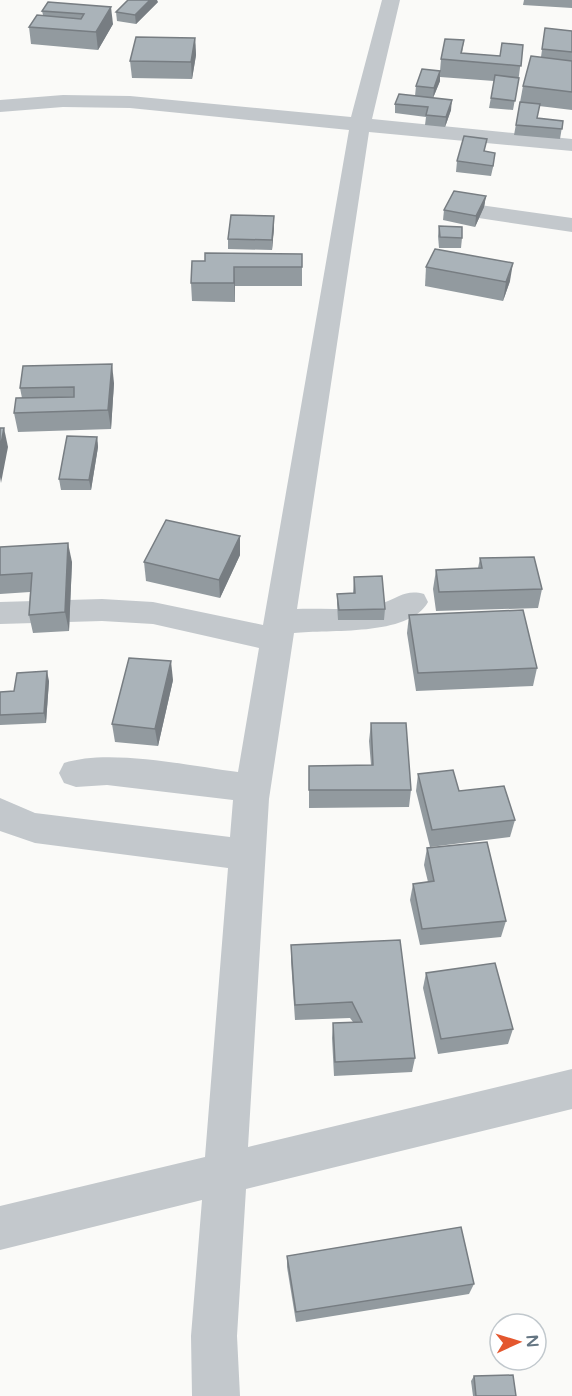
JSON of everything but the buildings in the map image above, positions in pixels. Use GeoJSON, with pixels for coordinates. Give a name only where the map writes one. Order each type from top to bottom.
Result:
{"type":"FeatureCollection","features":[{"type":"Feature","properties":{"kind":"street"},"geometry":{"type":"LineString","coordinates":[[216,1396],[214,1336],[253,788],[360,124],[390,0]]}},
{"type":"Feature","properties":{"kind":"street"},"geometry":{"type":"LineString","coordinates":[[0,106],[96,100],[572,145]]}},
{"type":"Feature","properties":{"kind":"street"},"geometry":{"type":"LineString","coordinates":[[480,212],[572,225]]}},
{"type":"Feature","properties":{"kind":"street"},"geometry":{"type":"LineString","coordinates":[[0,613],[102,610],[153,614],[278,632],[298,620],[369,619],[385,616],[413,602]]}},
{"type":"Feature","properties":{"kind":"street"},"geometry":{"type":"LineString","coordinates":[[76,772],[107,771],[253,788]]}},
{"type":"Feature","properties":{"kind":"street"},"geometry":{"type":"LineString","coordinates":[[0,813],[17,823],[35,828],[248,855]]}},
{"type":"Feature","properties":{"kind":"street"},"geometry":{"type":"LineString","coordinates":[[0,1228],[572,1089]]}}]}
